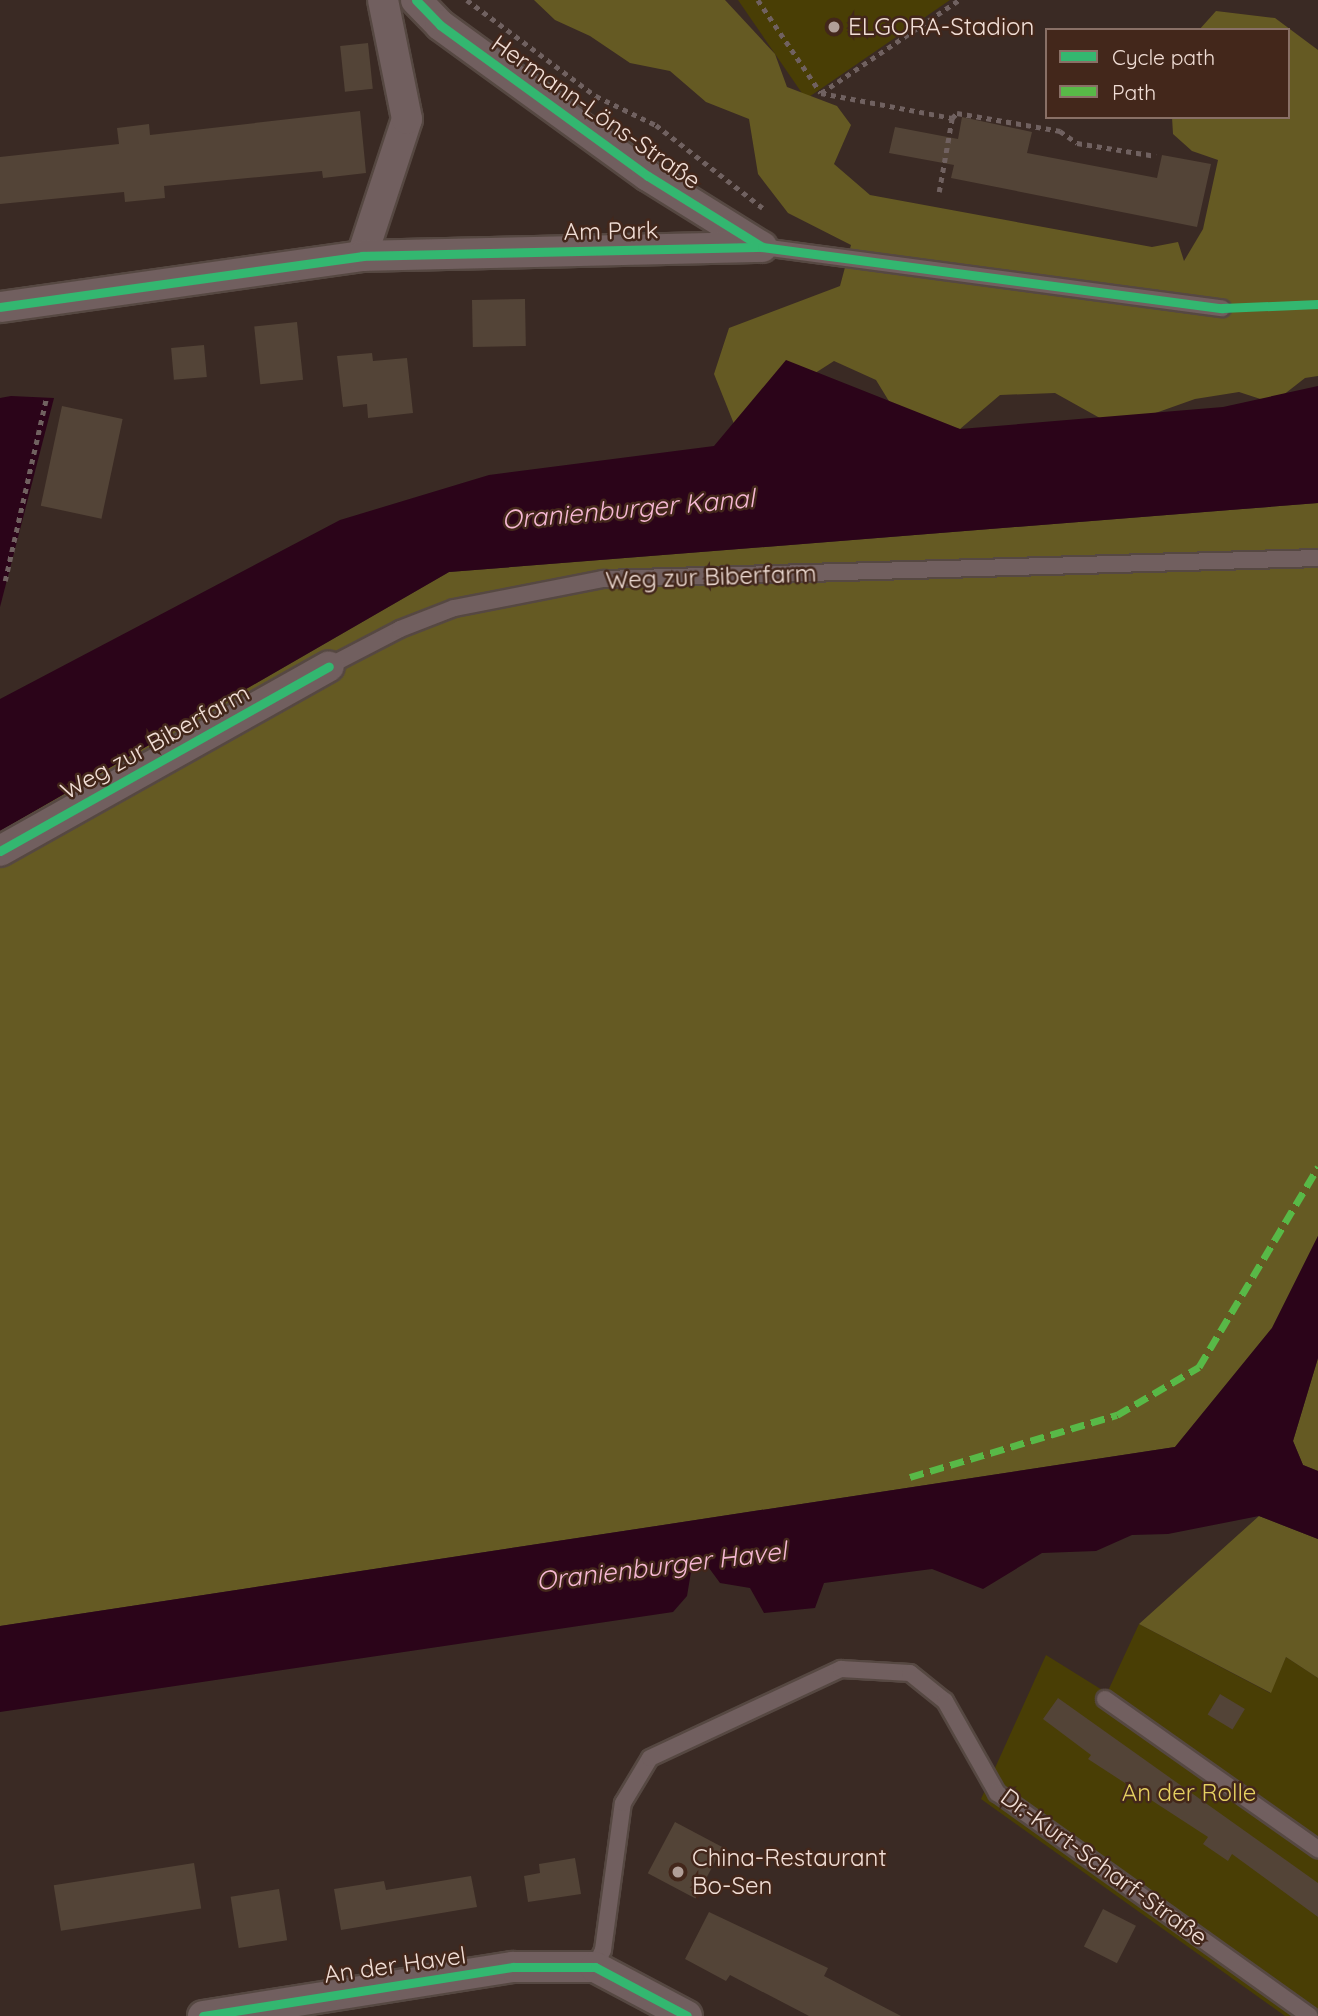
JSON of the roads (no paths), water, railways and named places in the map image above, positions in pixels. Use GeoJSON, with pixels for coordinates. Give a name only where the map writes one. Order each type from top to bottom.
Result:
{"type":"FeatureCollection","features":[{"type":"Feature","properties":{"kind":"street"},"geometry":{"type":"LineString","coordinates":[[362,256],[407,119],[383,0]]}},
{"type":"Feature","properties":{"kind":"street","name":"Hermann-Löns-Straße"},"geometry":{"type":"LineString","coordinates":[[415,0],[440,25],[648,176],[762,247]]}},
{"type":"Feature","properties":{"kind":"street","name":"Am Park"},"geometry":{"type":"LineString","coordinates":[[0,307],[362,256],[762,247]]}},
{"type":"Feature","properties":{"kind":"street","name":"Weg zur Biberfarm"},"geometry":{"type":"LineString","coordinates":[[0,851],[329,666]]}},
{"type":"Feature","properties":{"kind":"street","name":"An der Havel"},"geometry":{"type":"LineString","coordinates":[[203,2016],[294,2008],[513,1967],[595,1967]]}},
{"type":"Feature","properties":{"kind":"street"},"geometry":{"type":"LineString","coordinates":[[595,1967],[687,2016]]}},
{"type":"Feature","properties":{"kind":"lane","name":"Am Park"},"geometry":{"type":"LineString","coordinates":[[762,247],[1222,308]]}},
{"type":"Feature","properties":{"kind":"lane","name":"Weg zur Biberfarm"},"geometry":{"type":"LineString","coordinates":[[329,666],[400,629],[454,608],[603,579],[1318,558]]}},
{"type":"Feature","properties":{"kind":"lane","name":"Dr.-Kurt-Scharf-Straße"},"geometry":{"type":"LineString","coordinates":[[595,1967],[603,1950],[623,1803],[650,1758],[841,1669],[910,1673],[945,1701],[997,1793],[1310,2016]]}},
{"type":"Feature","properties":{"kind":"lane"},"geometry":{"type":"LineString","coordinates":[[1105,1699],[1318,1849]]}},
{"type":"Feature","properties":{"kind":"water","name":"Oranienburger Kanal"},"geometry":{"type":"Polygon","coordinates":[[[786,360],[960,429],[1223,407],[1318,386],[1318,503],[449,572],[0,831],[0,699],[340,520],[489,475],[714,446],[786,360]]]}},
{"type":"Feature","properties":{"kind":"water"},"geometry":{"type":"Polygon","coordinates":[[[0,398],[54,398],[0,607],[0,398]]]}},
{"type":"Feature","properties":{"kind":"water","name":"Oranienburger Havel"},"geometry":{"type":"Polygon","coordinates":[[[1318,1236],[1318,1358],[1293,1441],[1303,1465],[1318,1471],[1318,1539],[1259,1516],[1168,1534],[1132,1535],[1096,1551],[1042,1553],[983,1589],[932,1569],[824,1583],[815,1608],[764,1613],[750,1588],[720,1583],[709,1568],[691,1572],[687,1596],[673,1612],[0,1712],[0,1626],[1175,1447],[1272,1328],[1318,1236]]]}},
{"type":"Feature","properties":{"kind":"place","name":"ELGORA-Stadion"},"geometry":{"type":"Point","coordinates":[834,27]}},
{"type":"Feature","properties":{"kind":"place","name":"China-Restaurant Bo-Sen"},"geometry":{"type":"Point","coordinates":[678,1872]}},
{"type":"Feature","properties":{"kind":"park label","name":"An der Rolle"},"geometry":{"type":"Point","coordinates":[1189,1793]}}]}
